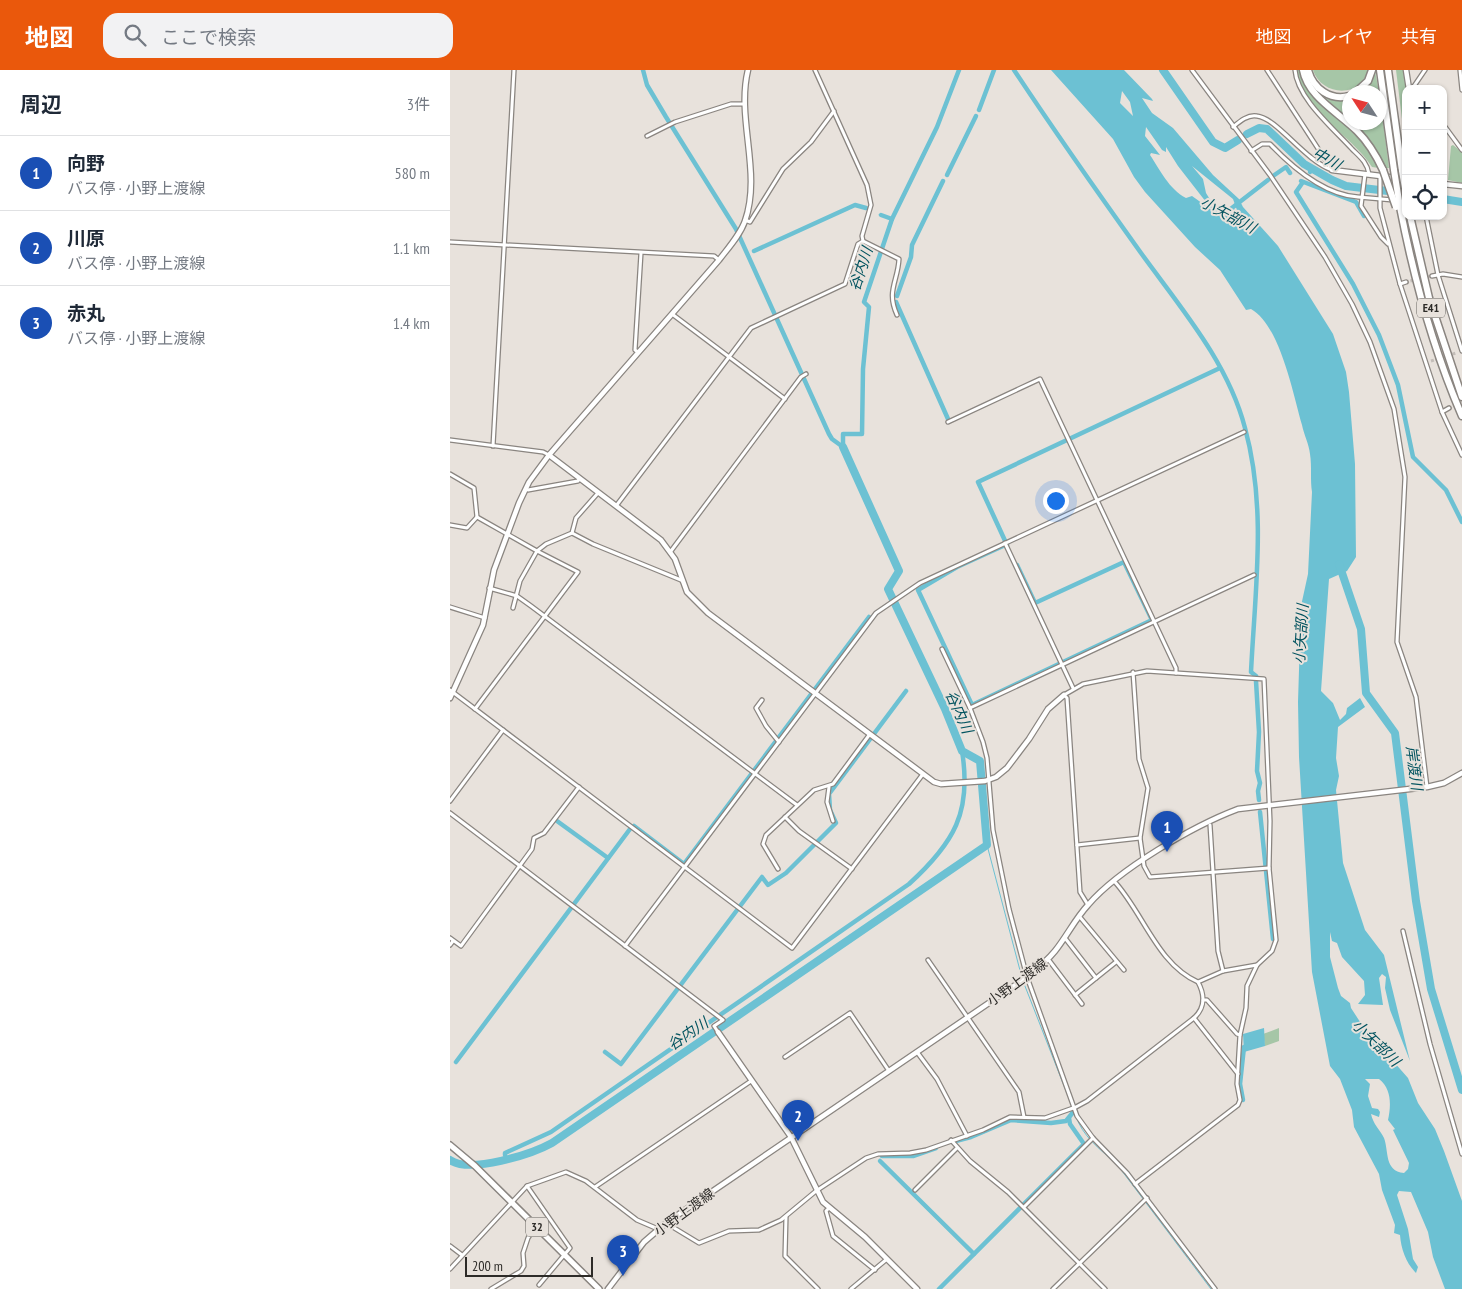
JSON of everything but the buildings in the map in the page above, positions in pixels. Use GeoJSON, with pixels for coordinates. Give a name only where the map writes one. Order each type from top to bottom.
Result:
{"type":"FeatureCollection","features":[{"type":"Feature","properties":{"kind":"highway"},"geometry":{"type":"LineString","coordinates":[[1303,70],[1307,82],[1314,93],[1357,132],[1371,148],[1398,207]]}},
{"type":"Feature","properties":{"kind":"highway"},"geometry":{"type":"LineString","coordinates":[[1308,70],[1314,83],[1323,92],[1333,96],[1342,96]]}},
{"type":"Feature","properties":{"kind":"highway"},"geometry":{"type":"LineString","coordinates":[[1364,85],[1368,81],[1372,70]]}},
{"type":"Feature","properties":{"kind":"highway"},"geometry":{"type":"LineString","coordinates":[[1380,70],[1398,207]]}},
{"type":"Feature","properties":{"kind":"highway"},"geometry":{"type":"LineString","coordinates":[[1390,70],[1403,175]]}},
{"type":"Feature","properties":{"kind":"highway","name":"E41"},"geometry":{"type":"LineString","coordinates":[[1398,207],[1422,302],[1441,364],[1462,416]]}},
{"type":"Feature","properties":{"kind":"highway","name":"E41"},"geometry":{"type":"LineString","coordinates":[[1411,220],[1428,298],[1462,397]]}},
{"type":"Feature","properties":{"kind":"main road","name":"32"},"geometry":{"type":"LineString","coordinates":[[450,1145],[466,1157],[599,1289]]}},
{"type":"Feature","properties":{"kind":"street"},"geometry":{"type":"LineString","coordinates":[[493,446],[514,70]]}},
{"type":"Feature","properties":{"kind":"street"},"geometry":{"type":"LineString","coordinates":[[450,698],[474,649],[485,618],[489,588],[507,534],[526,489],[549,455],[720,260],[741,230],[745,220],[751,178],[744,104],[748,70]]}},
{"type":"Feature","properties":{"kind":"street"},"geometry":{"type":"LineString","coordinates":[[815,70],[854,152],[869,193],[871,205],[862,236],[865,243]]}},
{"type":"Feature","properties":{"kind":"street"},"geometry":{"type":"LineString","coordinates":[[1192,70],[1294,210],[1352,304],[1381,370],[1394,409],[1404,477],[1397,642],[1416,697],[1427,786]]}},
{"type":"Feature","properties":{"kind":"street"},"geometry":{"type":"LineString","coordinates":[[1267,70],[1332,170]]}},
{"type":"Feature","properties":{"kind":"street"},"geometry":{"type":"LineString","coordinates":[[1296,70],[1300,89],[1365,162],[1367,174],[1361,206],[1367,218],[1388,245]]}},
{"type":"Feature","properties":{"kind":"street"},"geometry":{"type":"LineString","coordinates":[[1406,70],[1410,85]]}},
{"type":"Feature","properties":{"kind":"street"},"geometry":{"type":"LineString","coordinates":[[1414,85],[1425,70]]}},
{"type":"Feature","properties":{"kind":"street"},"geometry":{"type":"LineString","coordinates":[[1460,70],[1462,90]]}},
{"type":"Feature","properties":{"kind":"street"},"geometry":{"type":"LineString","coordinates":[[647,136],[670,124],[731,104],[744,104]]}},
{"type":"Feature","properties":{"kind":"street"},"geometry":{"type":"LineString","coordinates":[[745,220],[750,222],[783,169],[811,142],[834,111]]}},
{"type":"Feature","properties":{"kind":"street"},"geometry":{"type":"LineString","coordinates":[[1233,127],[1242,119],[1256,115],[1273,122],[1307,157],[1320,166],[1332,170],[1367,174],[1382,173],[1402,178]]}},
{"type":"Feature","properties":{"kind":"street"},"geometry":{"type":"LineString","coordinates":[[1447,129],[1462,150]]}},
{"type":"Feature","properties":{"kind":"street"},"geometry":{"type":"LineString","coordinates":[[1252,151],[1262,144],[1270,144],[1288,163],[1327,188],[1402,200]]}},
{"type":"Feature","properties":{"kind":"street"},"geometry":{"type":"LineString","coordinates":[[1382,173],[1379,197],[1388,245],[1442,412],[1462,455]]}},
{"type":"Feature","properties":{"kind":"street"},"geometry":{"type":"LineString","coordinates":[[1447,184],[1462,186]]}},
{"type":"Feature","properties":{"kind":"street"},"geometry":{"type":"LineString","coordinates":[[1427,220],[1438,275],[1462,351],[1456,353]]}},
{"type":"Feature","properties":{"kind":"street"},"geometry":{"type":"LineString","coordinates":[[450,242],[714,256],[720,260]]}},
{"type":"Feature","properties":{"kind":"street"},"geometry":{"type":"LineString","coordinates":[[616,506],[751,328],[845,284],[858,244],[865,243],[899,259],[893,281],[892,299],[898,315]]}},
{"type":"Feature","properties":{"kind":"street"},"geometry":{"type":"LineString","coordinates":[[638,352],[635,350],[641,253]]}},
{"type":"Feature","properties":{"kind":"street"},"geometry":{"type":"LineString","coordinates":[[1432,276],[1462,277]]}},
{"type":"Feature","properties":{"kind":"street"},"geometry":{"type":"LineString","coordinates":[[1400,284],[1406,282]]}},
{"type":"Feature","properties":{"kind":"street"},"geometry":{"type":"LineString","coordinates":[[672,314],[785,399]]}},
{"type":"Feature","properties":{"kind":"street"},"geometry":{"type":"LineString","coordinates":[[1426,363],[1431,361]]}},
{"type":"Feature","properties":{"kind":"street"},"geometry":{"type":"LineString","coordinates":[[671,551],[801,377],[806,374]]}},
{"type":"Feature","properties":{"kind":"street"},"geometry":{"type":"LineString","coordinates":[[948,422],[1040,379],[1176,668],[1176,673]]}},
{"type":"Feature","properties":{"kind":"street"},"geometry":{"type":"LineString","coordinates":[[1442,412],[1449,408]]}},
{"type":"Feature","properties":{"kind":"street"},"geometry":{"type":"LineString","coordinates":[[626,946],[876,613],[907,591],[1005,543],[1244,432]]}},
{"type":"Feature","properties":{"kind":"street"},"geometry":{"type":"LineString","coordinates":[[450,440],[543,452],[549,455],[661,540],[671,551],[681,580],[693,600],[708,613],[923,774],[941,784],[986,781],[996,777],[1007,768],[1048,709],[1073,688],[1082,684],[1133,672],[1147,671],[1264,679],[1268,805],[1265,868],[1276,940],[1272,951],[1257,965],[1247,986],[1246,1008],[1240,1035],[1237,1084],[1240,1100],[1238,1104],[1136,1184]]}},
{"type":"Feature","properties":{"kind":"street"},"geometry":{"type":"LineString","coordinates":[[450,474],[474,488],[477,517],[467,528],[450,524]]}},
{"type":"Feature","properties":{"kind":"street"},"geometry":{"type":"LineString","coordinates":[[526,489],[578,481],[579,479]]}},
{"type":"Feature","properties":{"kind":"street"},"geometry":{"type":"LineString","coordinates":[[572,533],[576,518],[598,493]]}},
{"type":"Feature","properties":{"kind":"street"},"geometry":{"type":"LineString","coordinates":[[475,710],[578,572],[477,517]]}},
{"type":"Feature","properties":{"kind":"street"},"geometry":{"type":"LineString","coordinates":[[572,533],[593,544],[681,580]]}},
{"type":"Feature","properties":{"kind":"street"},"geometry":{"type":"LineString","coordinates":[[513,608],[520,581],[538,551],[546,544],[572,533]]}},
{"type":"Feature","properties":{"kind":"street"},"geometry":{"type":"LineString","coordinates":[[1005,543],[1073,688]]}},
{"type":"Feature","properties":{"kind":"street"},"geometry":{"type":"LineString","coordinates":[[970,708],[1254,575]]}},
{"type":"Feature","properties":{"kind":"street"},"geometry":{"type":"LineString","coordinates":[[489,588],[517,596],[546,616],[797,805]]}},
{"type":"Feature","properties":{"kind":"street"},"geometry":{"type":"LineString","coordinates":[[450,607],[485,618]]}},
{"type":"Feature","properties":{"kind":"street"},"geometry":{"type":"LineString","coordinates":[[942,649],[970,708],[987,758],[986,781],[1000,866],[1027,977],[1082,1125],[1091,1140],[1110,1154],[1136,1184],[1145,1200],[1215,1289]]}},
{"type":"Feature","properties":{"kind":"street"},"geometry":{"type":"LineString","coordinates":[[1133,672],[1139,758],[1148,788],[1140,838],[1144,866],[1150,877],[1265,868]]}},
{"type":"Feature","properties":{"kind":"street"},"geometry":{"type":"LineString","coordinates":[[452,691],[792,948],[923,774]]}},
{"type":"Feature","properties":{"kind":"street"},"geometry":{"type":"LineString","coordinates":[[1064,695],[1067,698],[1080,892],[1088,905]]}},
{"type":"Feature","properties":{"kind":"street"},"geometry":{"type":"LineString","coordinates":[[762,700],[756,708],[766,726],[779,742]]}},
{"type":"Feature","properties":{"kind":"street"},"geometry":{"type":"LineString","coordinates":[[450,801],[503,730]]}},
{"type":"Feature","properties":{"kind":"street"},"geometry":{"type":"LineString","coordinates":[[833,820],[826,802],[828,787],[870,734]]}},
{"type":"Feature","properties":{"kind":"street","name":"小野上渡線"},"geometry":{"type":"LineString","coordinates":[[608,1289],[629,1260],[666,1223],[1027,977],[1048,960],[1079,916],[1113,879],[1144,860],[1214,818],[1238,809],[1444,784],[1462,773]]}},
{"type":"Feature","properties":{"kind":"street"},"geometry":{"type":"LineString","coordinates":[[450,945],[452,939],[461,946],[532,849],[534,838],[544,833],[579,787]]}},
{"type":"Feature","properties":{"kind":"street"},"geometry":{"type":"LineString","coordinates":[[778,869],[763,844],[763,840],[814,790],[828,787]]}},
{"type":"Feature","properties":{"kind":"street"},"geometry":{"type":"LineString","coordinates":[[450,813],[723,1020],[714,1026],[790,1137],[816,1191],[830,1208],[888,1258],[917,1289]]}},
{"type":"Feature","properties":{"kind":"street"},"geometry":{"type":"LineString","coordinates":[[785,817],[799,831],[852,869]]}},
{"type":"Feature","properties":{"kind":"street"},"geometry":{"type":"LineString","coordinates":[[1210,825],[1218,951],[1223,971]]}},
{"type":"Feature","properties":{"kind":"street"},"geometry":{"type":"LineString","coordinates":[[1077,844],[1140,838]]}},
{"type":"Feature","properties":{"kind":"street"},"geometry":{"type":"LineString","coordinates":[[1113,879],[1164,953],[1191,979],[1198,982],[1223,971],[1257,965]]}},
{"type":"Feature","properties":{"kind":"street"},"geometry":{"type":"LineString","coordinates":[[1079,916],[1124,970]]}},
{"type":"Feature","properties":{"kind":"street"},"geometry":{"type":"LineString","coordinates":[[1403,931],[1430,1044],[1462,1154]]}},
{"type":"Feature","properties":{"kind":"street"},"geometry":{"type":"LineString","coordinates":[[1065,938],[1096,978]]}},
{"type":"Feature","properties":{"kind":"street"},"geometry":{"type":"LineString","coordinates":[[928,960],[1019,1092],[1024,1117]]}},
{"type":"Feature","properties":{"kind":"street"},"geometry":{"type":"LineString","coordinates":[[1048,960],[1082,1004]]}},
{"type":"Feature","properties":{"kind":"street"},"geometry":{"type":"LineString","coordinates":[[1075,995],[1116,962]]}},
{"type":"Feature","properties":{"kind":"street"},"geometry":{"type":"LineString","coordinates":[[666,1223],[699,1243],[729,1231],[759,1230],[786,1217],[816,1191],[866,1158],[878,1154],[910,1153],[926,1150],[951,1140],[968,1136],[1010,1117],[1044,1118],[1075,1107],[1087,1101],[1200,1013],[1203,1000],[1198,982]]}},
{"type":"Feature","properties":{"kind":"street"},"geometry":{"type":"LineString","coordinates":[[1203,1000],[1207,1000],[1240,1035]]}},
{"type":"Feature","properties":{"kind":"street"},"geometry":{"type":"LineString","coordinates":[[786,1057],[850,1013],[889,1071]]}},
{"type":"Feature","properties":{"kind":"street"},"geometry":{"type":"LineString","coordinates":[[1194,1018],[1238,1074]]}},
{"type":"Feature","properties":{"kind":"street"},"geometry":{"type":"LineString","coordinates":[[917,1052],[937,1079],[968,1136]]}},
{"type":"Feature","properties":{"kind":"street"},"geometry":{"type":"LineString","coordinates":[[595,1187],[751,1081]]}},
{"type":"Feature","properties":{"kind":"street"},"geometry":{"type":"LineString","coordinates":[[951,1140],[970,1161],[994,1179],[1024,1207],[1105,1289]]}},
{"type":"Feature","properties":{"kind":"street"},"geometry":{"type":"LineString","coordinates":[[1024,1207],[1091,1140]]}},
{"type":"Feature","properties":{"kind":"street"},"geometry":{"type":"LineString","coordinates":[[915,1190],[957,1148]]}},
{"type":"Feature","properties":{"kind":"street"},"geometry":{"type":"LineString","coordinates":[[450,1269],[510,1201],[527,1186],[566,1172],[595,1187],[637,1220],[658,1230]]}},
{"type":"Feature","properties":{"kind":"street"},"geometry":{"type":"LineString","coordinates":[[527,1186],[570,1248],[539,1285]]}},
{"type":"Feature","properties":{"kind":"street"},"geometry":{"type":"LineString","coordinates":[[1053,1289],[1145,1200]]}},
{"type":"Feature","properties":{"kind":"street"},"geometry":{"type":"LineString","coordinates":[[830,1208],[826,1211],[833,1236],[875,1270]]}},
{"type":"Feature","properties":{"kind":"street"},"geometry":{"type":"LineString","coordinates":[[786,1217],[785,1256],[818,1289]]}},
{"type":"Feature","properties":{"kind":"street"},"geometry":{"type":"LineString","coordinates":[[491,1289],[521,1271],[524,1266],[523,1253],[528,1238],[536,1226]]}},
{"type":"Feature","properties":{"kind":"street"},"geometry":{"type":"LineString","coordinates":[[450,1246],[462,1255]]}},
{"type":"Feature","properties":{"kind":"street"},"geometry":{"type":"LineString","coordinates":[[851,1289],[888,1258]]}},
{"type":"Feature","properties":{"kind":"green space"},"geometry":{"type":"Polygon","coordinates":[[[1297,70],[1300,70],[1305,83],[1342,121],[1342,130],[1350,130],[1362,142],[1379,168],[1372,167],[1363,155],[1328,122],[1308,98],[1301,85],[1297,70]]]}},
{"type":"Feature","properties":{"kind":"green space"},"geometry":{"type":"Polygon","coordinates":[[[1313,70],[1368,70],[1359,85],[1342,85],[1342,91],[1332,89],[1317,79],[1313,70]]]}},
{"type":"Feature","properties":{"kind":"green space"},"geometry":{"type":"Polygon","coordinates":[[[1396,70],[1404,70],[1406,85],[1402,85],[1402,119],[1396,70]]]}},
{"type":"Feature","properties":{"kind":"green space"},"geometry":{"type":"Polygon","coordinates":[[[1375,71],[1378,85],[1367,85],[1375,71]]]}},
{"type":"Feature","properties":{"kind":"green space"},"geometry":{"type":"Polygon","coordinates":[[[1318,91],[1331,99],[1342,99],[1342,113],[1318,91]]]}},
{"type":"Feature","properties":{"kind":"green space"},"geometry":{"type":"Polygon","coordinates":[[[1358,130],[1384,130],[1389,168],[1385,168],[1376,150],[1358,130]]]}},
{"type":"Feature","properties":{"kind":"green space"},"geometry":{"type":"Polygon","coordinates":[[[1453,145],[1462,152],[1462,183],[1448,180],[1451,146],[1453,145]]]}},
{"type":"Feature","properties":{"kind":"green space"},"geometry":{"type":"Polygon","coordinates":[[[1279,1028],[1279,1041],[1265,1046],[1263,1034],[1279,1028]]]}},
{"type":"Feature","properties":{"kind":"green space"},"geometry":{"type":"Polygon","coordinates":[[[622,1247],[630,1254],[623,1263],[614,1254],[622,1247]]]}},
{"type":"Feature","properties":{"kind":"water","name":"小矢部川"},"geometry":{"type":"Polygon","coordinates":[[[1051,70],[1124,70],[1152,99],[1153,101],[1142,98],[1152,113],[1173,128],[1213,175],[1239,199],[1243,207],[1278,246],[1333,334],[1346,372],[1355,464],[1356,557],[1347,571],[1329,579],[1321,691],[1333,703],[1340,720],[1346,714],[1347,708],[1360,698],[1365,707],[1338,727],[1336,758],[1339,776],[1336,790],[1343,863],[1365,930],[1384,955],[1410,1061],[1390,1010],[1385,988],[1386,977],[1382,974],[1379,978],[1383,1005],[1358,1004],[1365,995],[1364,981],[1342,957],[1337,943],[1332,941],[1330,932],[1330,957],[1341,996],[1350,1003],[1351,1008],[1364,1028],[1408,1078],[1418,1103],[1435,1129],[1444,1151],[1462,1201],[1462,1289],[1445,1289],[1433,1257],[1428,1232],[1411,1192],[1399,1191],[1397,1195],[1408,1229],[1413,1259],[1418,1267],[1416,1273],[1403,1251],[1400,1235],[1394,1233],[1395,1225],[1382,1190],[1379,1174],[1354,1127],[1352,1110],[1340,1079],[1330,1066],[1312,972],[1299,757],[1298,702],[1301,606],[1308,574],[1312,492],[1311,459],[1290,379],[1278,345],[1261,317],[1251,309],[1246,310],[1220,270],[1195,247],[1145,192],[1134,177],[1113,139],[1051,70]],[[1122,91],[1120,103],[1133,116],[1130,102],[1122,91]],[[1146,127],[1145,136],[1160,155],[1151,153],[1150,155],[1161,173],[1175,190],[1186,198],[1192,196],[1213,211],[1178,166],[1166,147],[1166,152],[1162,150],[1146,127]],[[1192,166],[1203,179],[1206,193],[1214,206],[1233,208],[1238,213],[1233,199],[1192,166]],[[1365,1079],[1370,1084],[1368,1096],[1372,1108],[1378,1109],[1380,1112],[1379,1117],[1371,1114],[1384,1138],[1388,1160],[1393,1169],[1404,1173],[1408,1169],[1409,1163],[1393,1130],[1395,1129],[1388,1120],[1390,1104],[1388,1093],[1379,1079],[1365,1079]]]}},
{"type":"Feature","properties":{"kind":"water"},"geometry":{"type":"Polygon","coordinates":[[[1264,1028],[1265,1046],[1244,1052],[1243,1034],[1264,1028]]]}},
{"type":"Feature","properties":{"kind":"waterway"},"geometry":{"type":"LineString","coordinates":[[643,70],[647,85],[736,229],[829,434],[832,439],[843,447]]}},
{"type":"Feature","properties":{"kind":"waterway","name":"谷内川"},"geometry":{"type":"LineString","coordinates":[[843,447],[843,434],[862,434],[863,369],[869,307],[864,302],[892,219],[937,127],[959,70]]}},
{"type":"Feature","properties":{"kind":"waterway"},"geometry":{"type":"LineString","coordinates":[[979,110],[994,70]]}},
{"type":"Feature","properties":{"kind":"waterway"},"geometry":{"type":"LineString","coordinates":[[1014,70],[1141,253],[1187,315],[1215,358],[1237,404],[1252,458],[1256,488],[1258,549],[1251,672],[1256,676]]}},
{"type":"Feature","properties":{"kind":"waterway","name":"中川"},"geometry":{"type":"LineString","coordinates":[[1163,70],[1213,142],[1225,148],[1238,140]]}},
{"type":"Feature","properties":{"kind":"waterway"},"geometry":{"type":"LineString","coordinates":[[947,175],[976,116]]}},
{"type":"Feature","properties":{"kind":"waterway","name":"中川"},"geometry":{"type":"LineString","coordinates":[[1247,134],[1259,128],[1267,129],[1304,164],[1346,186],[1396,192]]}},
{"type":"Feature","properties":{"kind":"waterway"},"geometry":{"type":"LineString","coordinates":[[1273,176],[1286,167],[1290,173]]}},
{"type":"Feature","properties":{"kind":"waterway","name":"小矢部川"},"geometry":{"type":"LineString","coordinates":[[1228,211],[1268,180]]}},
{"type":"Feature","properties":{"kind":"waterway"},"geometry":{"type":"LineString","coordinates":[[897,296],[911,257],[912,245],[943,181]]}},
{"type":"Feature","properties":{"kind":"waterway"},"geometry":{"type":"LineString","coordinates":[[1301,181],[1356,202],[1364,216]]}},
{"type":"Feature","properties":{"kind":"waterway"},"geometry":{"type":"LineString","coordinates":[[1303,182],[1296,192],[1353,284],[1379,335],[1398,385],[1413,457],[1446,490],[1462,522]]}},
{"type":"Feature","properties":{"kind":"waterway","name":"中川"},"geometry":{"type":"LineString","coordinates":[[1447,200],[1462,202]]}},
{"type":"Feature","properties":{"kind":"waterway"},"geometry":{"type":"LineString","coordinates":[[754,251],[855,205],[866,208]]}},
{"type":"Feature","properties":{"kind":"waterway"},"geometry":{"type":"LineString","coordinates":[[881,215],[892,219]]}},
{"type":"Feature","properties":{"kind":"waterway"},"geometry":{"type":"LineString","coordinates":[[896,302],[948,419]]}},
{"type":"Feature","properties":{"kind":"waterway"},"geometry":{"type":"LineString","coordinates":[[1007,545],[978,482],[1220,368]]}},
{"type":"Feature","properties":{"kind":"waterway","name":"谷内川"},"geometry":{"type":"LineString","coordinates":[[450,1160],[459,1164],[486,1164],[516,1157],[552,1143],[987,845],[980,761],[962,751],[945,709],[888,589],[899,571],[843,447]]}},
{"type":"Feature","properties":{"kind":"waterway"},"geometry":{"type":"LineString","coordinates":[[1003,546],[957,567],[918,590],[972,705],[1152,620],[1124,562],[1035,603],[1017,565]]}},
{"type":"Feature","properties":{"kind":"waterway","name":"岸渡川"},"geometry":{"type":"LineString","coordinates":[[1339,564],[1361,629],[1366,693],[1395,733],[1416,901],[1431,989],[1462,1090]]}},
{"type":"Feature","properties":{"kind":"waterway"},"geometry":{"type":"LineString","coordinates":[[634,826],[684,864],[869,617]]}},
{"type":"Feature","properties":{"kind":"waterway"},"geometry":{"type":"LineString","coordinates":[[1256,681],[1259,732],[1257,771],[1260,783],[1258,791],[1259,800]]}},
{"type":"Feature","properties":{"kind":"waterway"},"geometry":{"type":"LineString","coordinates":[[605,1052],[621,1064],[762,877],[768,885],[786,873],[836,823],[830,810],[829,794],[906,691]]}},
{"type":"Feature","properties":{"kind":"waterway"},"geometry":{"type":"LineString","coordinates":[[505,1155],[505,1153],[551,1132],[909,884],[938,854],[956,825],[964,792],[962,751]]}},
{"type":"Feature","properties":{"kind":"waterway"},"geometry":{"type":"LineString","coordinates":[[1260,812],[1273,939]]}},
{"type":"Feature","properties":{"kind":"waterway"},"geometry":{"type":"LineString","coordinates":[[557,821],[608,858]]}},
{"type":"Feature","properties":{"kind":"waterway"},"geometry":{"type":"LineString","coordinates":[[456,1062],[630,829]]}},
{"type":"Feature","properties":{"kind":"waterway"},"geometry":{"type":"LineString","coordinates":[[987,845],[1022,978]]}},
{"type":"Feature","properties":{"kind":"waterway"},"geometry":{"type":"LineString","coordinates":[[1023,981],[1068,1096]]}},
{"type":"Feature","properties":{"kind":"waterway"},"geometry":{"type":"LineString","coordinates":[[1243,1100],[1240,1084],[1244,1047]]}},
{"type":"Feature","properties":{"kind":"waterway"},"geometry":{"type":"LineString","coordinates":[[952,1142],[971,1137],[1011,1120],[1051,1123],[1066,1121],[1074,1111]]}},
{"type":"Feature","properties":{"kind":"waterway"},"geometry":{"type":"LineString","coordinates":[[1076,1116],[1087,1136],[1114,1162]]}},
{"type":"Feature","properties":{"kind":"waterway"},"geometry":{"type":"LineString","coordinates":[[939,1289],[1084,1144],[1070,1124],[1069,1118]]}},
{"type":"Feature","properties":{"kind":"waterway"},"geometry":{"type":"LineString","coordinates":[[882,1156],[913,1156],[936,1148]]}},
{"type":"Feature","properties":{"kind":"waterway"},"geometry":{"type":"LineString","coordinates":[[880,1161],[974,1254]]}},
{"type":"Feature","properties":{"kind":"waterway"},"geometry":{"type":"LineString","coordinates":[[1119,1167],[1211,1289]]}},
{"type":"Feature","properties":{"kind":"tunnel"},"geometry":{"type":"LineString","coordinates":[[1406,282],[1432,276]]}},
{"type":"Feature","properties":{"kind":"tunnel"},"geometry":{"type":"LineString","coordinates":[[1431,361],[1456,353]]}},
{"type":"Feature","properties":{"kind":"tunnel"},"geometry":{"type":"LineString","coordinates":[[1449,408],[1462,402]]}},
{"type":"Feature","properties":{"kind":"place","name":"向野"},"geometry":{"type":"Point","coordinates":[1167,852]}},
{"type":"Feature","properties":{"kind":"place","name":"川原"},"geometry":{"type":"Point","coordinates":[798,1141]}},
{"type":"Feature","properties":{"kind":"place","name":"赤丸"},"geometry":{"type":"Point","coordinates":[623,1276]}}]}
